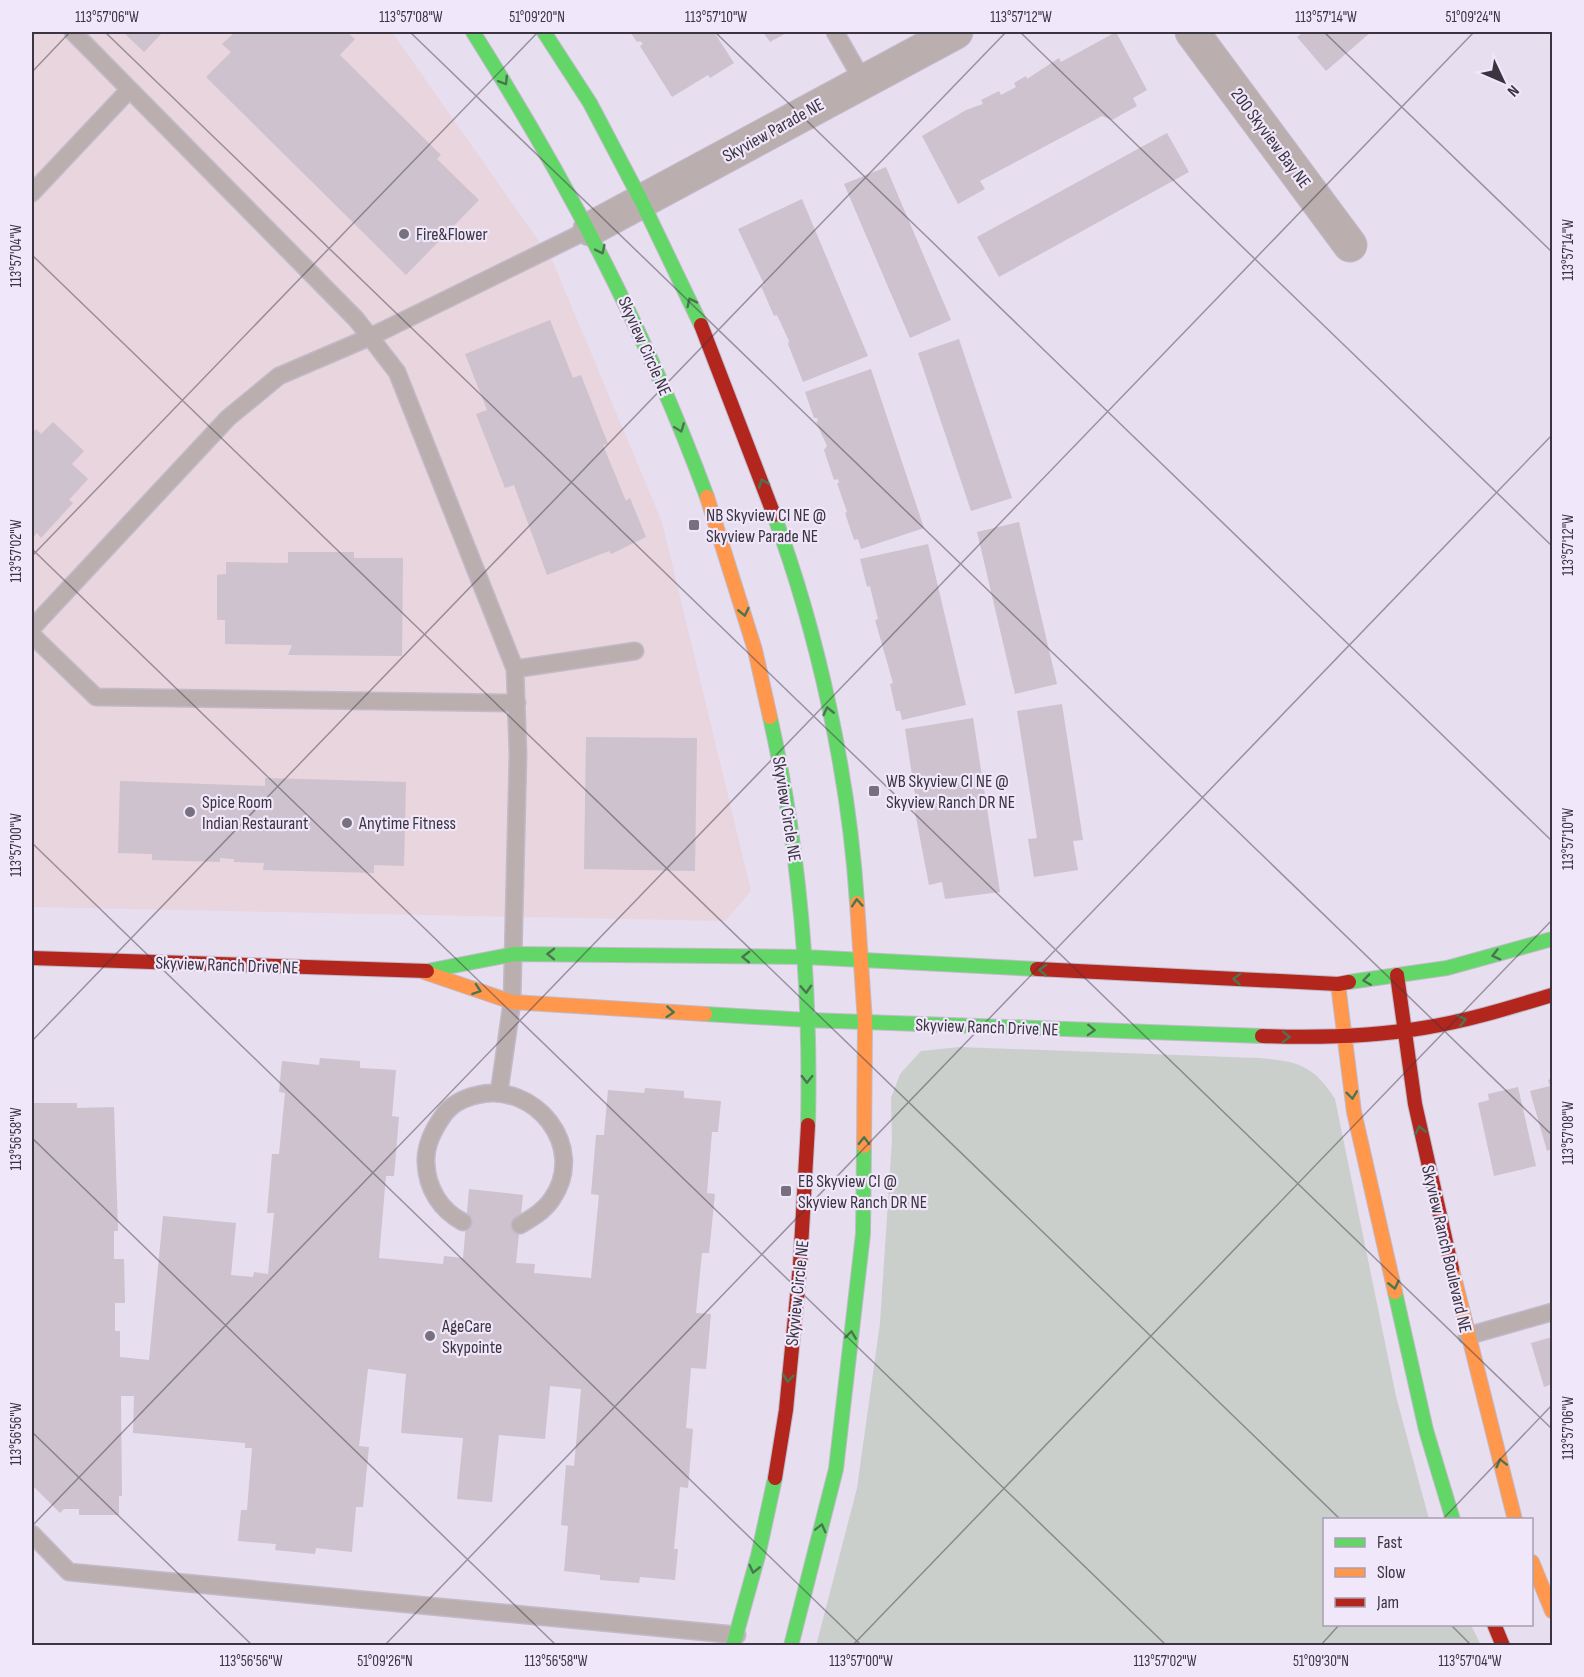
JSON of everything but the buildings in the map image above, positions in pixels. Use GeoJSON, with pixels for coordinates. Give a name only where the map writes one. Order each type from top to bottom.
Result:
{"type":"FeatureCollection","features":[{"type":"Feature","properties":{"kind":"street","name":"Skyview Circle NE"},"geometry":{"type":"LineString","coordinates":[[473,32],[540,139],[590,229],[649,348],[702,483],[741,597],[778,755],[797,870],[808,1020],[804,1231],[778,1462],[735,1640]]}},
{"type":"Feature","properties":{"kind":"street"},"geometry":{"type":"LineString","coordinates":[[544,32],[590,103],[642,202],[698,317],[799,583],[836,746],[855,869],[865,1022],[863,1234],[836,1469],[791,1646]]}},
{"type":"Feature","properties":{"kind":"street","name":"Skyview Parade NE"},"geometry":{"type":"LineString","coordinates":[[590,229],[956,32]]}},
{"type":"Feature","properties":{"kind":"street","name":"200 Skyview Bay NE"},"geometry":{"type":"LineString","coordinates":[[1192,32],[1350,245]]}},
{"type":"Feature","properties":{"kind":"street","name":"Skyview Ranch Drive NE"},"geometry":{"type":"LineString","coordinates":[[32,958],[422,972],[514,954],[805,957],[861,962],[1338,984],[1447,968],[1552,939]]}},
{"type":"Feature","properties":{"kind":"street","name":"Skyview Ranch Drive NE"},"geometry":{"type":"LineString","coordinates":[[422,972],[512,1002],[808,1020],[1345,1037],[1405,1031],[1463,1020],[1552,995]]}},
{"type":"Feature","properties":{"kind":"street","name":"Skyview Ranch Boulevard NE"},"geometry":{"type":"LineString","coordinates":[[1397,975],[1415,1104],[1467,1336],[1514,1518]]}},
{"type":"Feature","properties":{"kind":"street"},"geometry":{"type":"LineString","coordinates":[[1338,984],[1354,1113],[1426,1430],[1452,1518]]}},
{"type":"Feature","properties":{"kind":"street"},"geometry":{"type":"LineString","coordinates":[[1533,1565],[1547,1611]]}},
{"type":"Feature","properties":{"kind":"lane"},"geometry":{"type":"LineString","coordinates":[[73,32],[356,319],[397,372],[515,669],[517,703],[514,954],[512,1002],[499,1094]]}},
{"type":"Feature","properties":{"kind":"lane"},"geometry":{"type":"LineString","coordinates":[[835,32],[863,81]]}},
{"type":"Feature","properties":{"kind":"lane"},"geometry":{"type":"LineString","coordinates":[[32,193],[129,90]]}},
{"type":"Feature","properties":{"kind":"lane"},"geometry":{"type":"LineString","coordinates":[[32,628],[228,418],[279,376],[370,337],[590,229]]}},
{"type":"Feature","properties":{"kind":"lane"},"geometry":{"type":"LineString","coordinates":[[32,635],[96,697],[517,703]]}},
{"type":"Feature","properties":{"kind":"lane"},"geometry":{"type":"LineString","coordinates":[[515,669],[635,651]]}},
{"type":"Feature","properties":{"kind":"lane"},"geometry":{"type":"LineString","coordinates":[[463,1222],[452,1216],[436,1199],[427,1177],[426,1154],[433,1131],[446,1111],[466,1098],[489,1092],[513,1095],[532,1103],[548,1118],[559,1136],[563,1157],[561,1178],[553,1198],[538,1214],[520,1225]]}},
{"type":"Feature","properties":{"kind":"lane"},"geometry":{"type":"LineString","coordinates":[[1467,1336],[1552,1312]]}},
{"type":"Feature","properties":{"kind":"lane"},"geometry":{"type":"LineString","coordinates":[[32,1534],[69,1572],[735,1640]]}},
{"type":"Feature","properties":{"kind":"shaded area"},"geometry":{"type":"Polygon","coordinates":[[[32,32],[392,32],[552,260],[662,522],[751,891],[725,921],[32,907],[32,32]]]}},
{"type":"Feature","properties":{"kind":"shaded area"},"geometry":{"type":"Polygon","coordinates":[[[959,1047],[1258,1058],[1294,1063],[1319,1079],[1335,1099],[1396,1396],[1429,1518],[1323,1518],[1323,1626],[1472,1626],[1481,1645],[816,1646],[857,1488],[880,1323],[892,1140],[891,1098],[900,1074],[921,1051],[959,1047]]]}},
{"type":"Feature","properties":{"kind":"traffic: fast"},"geometry":{"type":"LineString","coordinates":[[473,32],[541,144],[602,258],[658,375],[707,497]]}},
{"type":"Feature","properties":{"kind":"traffic: fast"},"geometry":{"type":"LineString","coordinates":[[544,32],[590,103],[642,202],[701,325]]}},
{"type":"Feature","properties":{"kind":"traffic: fast"},"geometry":{"type":"LineString","coordinates":[[774,515],[804,608],[829,706],[847,806],[857,903]]}},
{"type":"Feature","properties":{"kind":"traffic: fast"},"geometry":{"type":"LineString","coordinates":[[770,717],[789,818],[801,920],[808,1022],[808,1125]]}},
{"type":"Feature","properties":{"kind":"traffic: fast"},"geometry":{"type":"LineString","coordinates":[[1349,982],[1447,968],[1552,939]]}},
{"type":"Feature","properties":{"kind":"traffic: fast"},"geometry":{"type":"LineString","coordinates":[[427,971],[514,954],[805,957],[1037,969]]}},
{"type":"Feature","properties":{"kind":"traffic: fast"},"geometry":{"type":"LineString","coordinates":[[705,1014],[808,1020],[1262,1036]]}},
{"type":"Feature","properties":{"kind":"traffic: fast"},"geometry":{"type":"LineString","coordinates":[[791,1646],[836,1469],[863,1234],[864,1146]]}},
{"type":"Feature","properties":{"kind":"traffic: fast"},"geometry":{"type":"LineString","coordinates":[[1395,1292],[1426,1430],[1452,1518]]}},
{"type":"Feature","properties":{"kind":"traffic: fast"},"geometry":{"type":"LineString","coordinates":[[733,1646],[758,1556],[775,1478]]}},
{"type":"Feature","properties":{"kind":"traffic: slow"},"geometry":{"type":"LineString","coordinates":[[707,497],[755,650],[770,717]]}},
{"type":"Feature","properties":{"kind":"traffic: slow"},"geometry":{"type":"LineString","coordinates":[[857,903],[865,1022],[864,1146]]}},
{"type":"Feature","properties":{"kind":"traffic: slow"},"geometry":{"type":"LineString","coordinates":[[424,972],[512,1002],[705,1014]]}},
{"type":"Feature","properties":{"kind":"traffic: slow"},"geometry":{"type":"LineString","coordinates":[[1338,984],[1354,1112],[1395,1292]]}},
{"type":"Feature","properties":{"kind":"traffic: slow"},"geometry":{"type":"LineString","coordinates":[[1452,1269],[1514,1518]]}},
{"type":"Feature","properties":{"kind":"traffic: slow"},"geometry":{"type":"LineString","coordinates":[[1533,1564],[1552,1611]]}},
{"type":"Feature","properties":{"kind":"traffic: jam"},"geometry":{"type":"LineString","coordinates":[[701,325],[774,515]]}},
{"type":"Feature","properties":{"kind":"traffic: jam"},"geometry":{"type":"LineString","coordinates":[[32,958],[427,971]]}},
{"type":"Feature","properties":{"kind":"traffic: jam"},"geometry":{"type":"LineString","coordinates":[[1037,969],[1338,984],[1349,982]]}},
{"type":"Feature","properties":{"kind":"traffic: jam"},"geometry":{"type":"LineString","coordinates":[[1397,975],[1415,1104],[1452,1269]]}},
{"type":"Feature","properties":{"kind":"traffic: jam"},"geometry":{"type":"LineString","coordinates":[[1262,1036],[1342,1036],[1403,1031],[1472,1018],[1552,995]]}},
{"type":"Feature","properties":{"kind":"traffic: jam"},"geometry":{"type":"LineString","coordinates":[[775,1478],[786,1410],[800,1265],[808,1125]]}},
{"type":"Feature","properties":{"kind":"traffic: jam"},"geometry":{"type":"LineString","coordinates":[[1495,1626],[1503,1646]]}},
{"type":"Feature","properties":{"kind":"place","name":"Fire&Flower"},"geometry":{"type":"Point","coordinates":[404,234]}},
{"type":"Feature","properties":{"kind":"place","name":"NB Skyview CI NE @ Skyview Parade NE"},"geometry":{"type":"Point","coordinates":[694,525]}},
{"type":"Feature","properties":{"kind":"place","name":"WB Skyview CI NE @ Skyview Ranch DR NE"},"geometry":{"type":"Point","coordinates":[874,791]}},
{"type":"Feature","properties":{"kind":"place","name":"Spice Room Indian Restaurant"},"geometry":{"type":"Point","coordinates":[190,812]}},
{"type":"Feature","properties":{"kind":"place","name":"Anytime Fitness"},"geometry":{"type":"Point","coordinates":[347,823]}},
{"type":"Feature","properties":{"kind":"place","name":"EB Skyview CI @ Skyview Ranch DR NE"},"geometry":{"type":"Point","coordinates":[786,1191]}},
{"type":"Feature","properties":{"kind":"place","name":"AgeCare Skypointe"},"geometry":{"type":"Point","coordinates":[430,1336]}}]}
